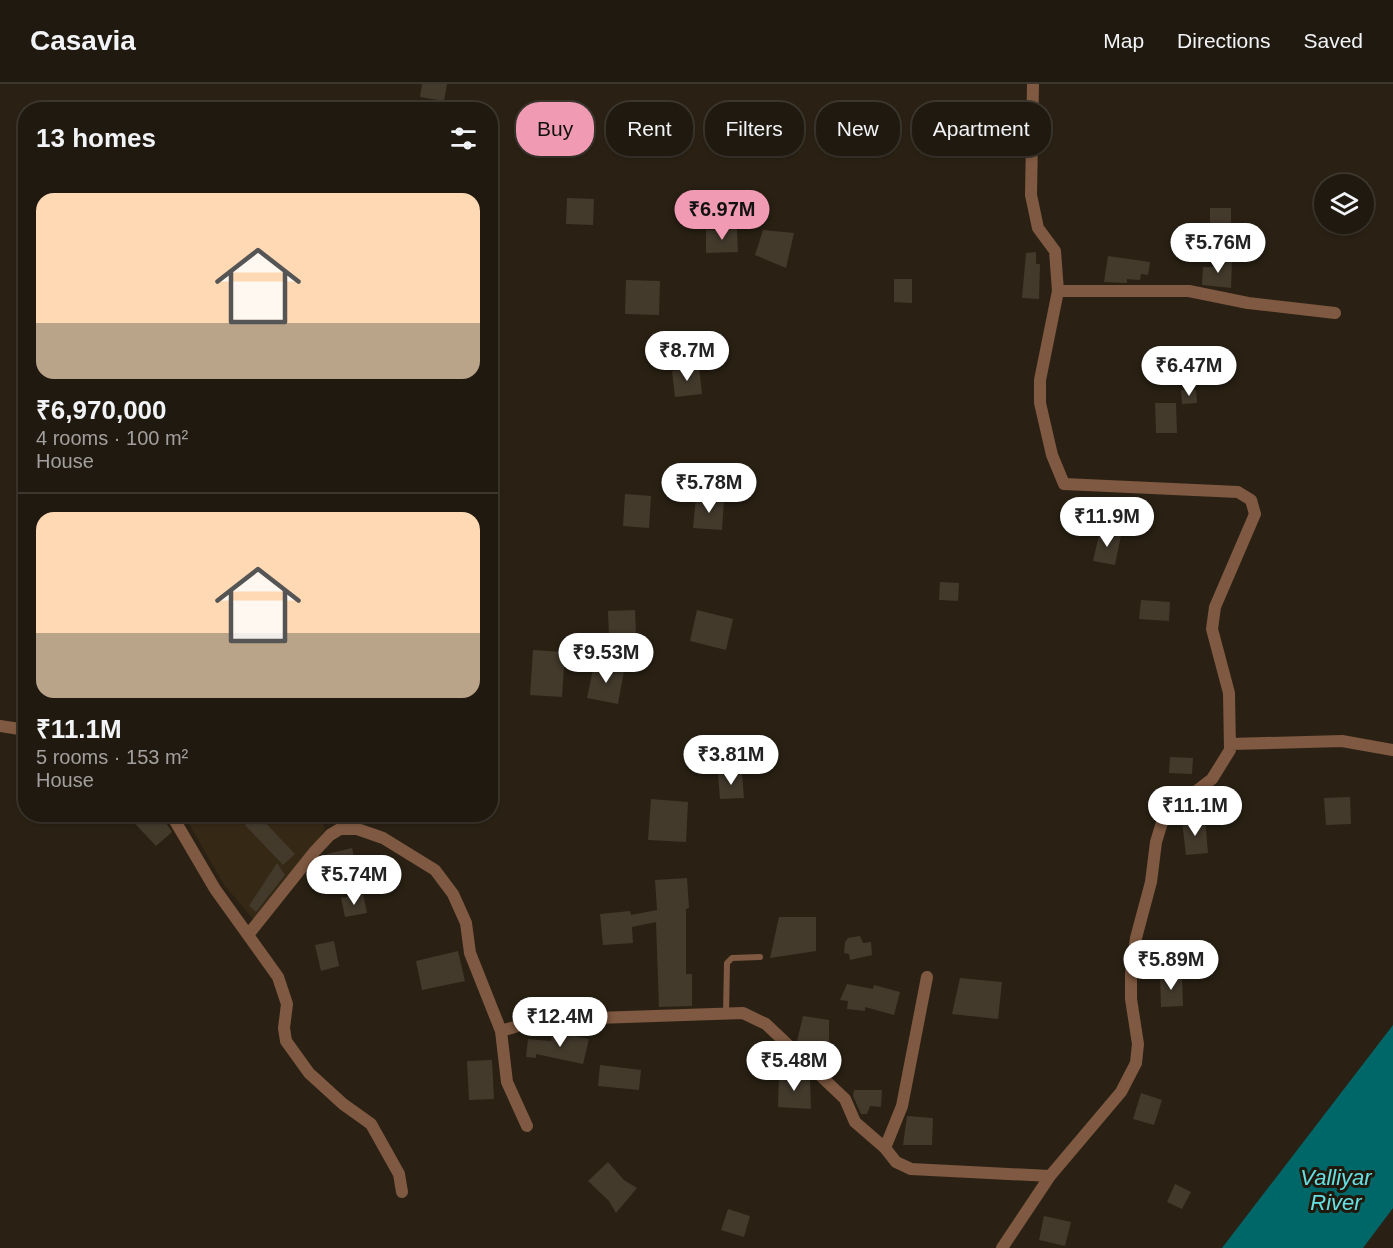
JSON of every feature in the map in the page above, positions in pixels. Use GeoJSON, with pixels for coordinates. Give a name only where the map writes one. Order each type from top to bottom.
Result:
{"type":"FeatureCollection","features":[{"type":"Feature","properties":{"kind":"street"},"geometry":{"type":"LineString","coordinates":[[1002,1248],[1050,1176],[1121,1092],[1136,1063],[1138,1044],[1131,999],[1131,973],[1136,938],[1151,882],[1155,842],[1164,816],[1212,778],[1230,750],[1229,693],[1212,629],[1215,607],[1255,514],[1251,500],[1238,492],[1064,484],[1052,455],[1040,403],[1040,380],[1058,291],[1055,251],[1038,228],[1031,195],[1032,84]]}},
{"type":"Feature","properties":{"kind":"street"},"geometry":{"type":"LineString","coordinates":[[1058,291],[1189,291],[1248,303],[1335,313]]}},
{"type":"Feature","properties":{"kind":"street"},"geometry":{"type":"LineString","coordinates":[[0,726],[18,729]]}},
{"type":"Feature","properties":{"kind":"street"},"geometry":{"type":"LineString","coordinates":[[1230,744],[1342,741],[1393,750]]}},
{"type":"Feature","properties":{"kind":"street"},"geometry":{"type":"LineString","coordinates":[[176,822],[215,889],[278,977],[287,1004],[284,1028],[286,1041],[309,1073],[343,1104],[371,1124],[399,1174],[402,1192]]}},
{"type":"Feature","properties":{"kind":"street"},"geometry":{"type":"LineString","coordinates":[[248,935],[330,835],[340,829],[357,829],[383,838],[435,870],[453,894],[466,923],[470,953],[501,1031],[507,1082],[527,1126]]}},
{"type":"Feature","properties":{"kind":"street"},"geometry":{"type":"LineString","coordinates":[[885,1148],[902,1106],[927,977]]}},
{"type":"Feature","properties":{"kind":"street"},"geometry":{"type":"LineString","coordinates":[[501,1031],[538,1020],[743,1013],[766,1024],[845,1099],[855,1122],[885,1148],[896,1162],[911,1169],[1050,1176]]}},
{"type":"Feature","properties":{"kind":"lane"},"geometry":{"type":"LineString","coordinates":[[726,1013],[727,963],[732,958],[760,957]]}},
{"type":"Feature","properties":{"kind":"shaded area"},"geometry":{"type":"Polygon","coordinates":[[[188,822],[322,822],[325,829],[299,868],[255,921],[224,885],[188,822]]]}},
{"type":"Feature","properties":{"kind":"water","name":"Valliyar River"},"geometry":{"type":"Polygon","coordinates":[[[1393,1025],[1393,1208],[1363,1248],[1222,1248],[1393,1025]]]}},
{"type":"Feature","properties":{"kind":"building"},"geometry":{"type":"Polygon","coordinates":[[[422,84],[447,84],[444,101],[420,97],[422,84]]]}},
{"type":"Feature","properties":{"kind":"building"},"geometry":{"type":"Polygon","coordinates":[[[567,198],[594,199],[593,225],[566,224],[567,198]]]}},
{"type":"Feature","properties":{"kind":"building"},"geometry":{"type":"Polygon","coordinates":[[[1210,208],[1231,208],[1231,226],[1210,226],[1210,208]]]}},
{"type":"Feature","properties":{"kind":"building"},"geometry":{"type":"Polygon","coordinates":[[[737,229],[738,252],[706,253],[706,230],[737,229]]]}},
{"type":"Feature","properties":{"kind":"building"},"geometry":{"type":"Polygon","coordinates":[[[763,230],[794,233],[786,268],[755,255],[763,230]]]}},
{"type":"Feature","properties":{"kind":"building"},"geometry":{"type":"Polygon","coordinates":[[[1036,252],[1036,264],[1040,264],[1039,299],[1022,298],[1026,253],[1036,252]]]}},
{"type":"Feature","properties":{"kind":"building"},"geometry":{"type":"Polygon","coordinates":[[[1108,256],[1150,262],[1148,275],[1141,274],[1140,280],[1127,279],[1127,283],[1104,282],[1108,256]]]}},
{"type":"Feature","properties":{"kind":"building"},"geometry":{"type":"Polygon","coordinates":[[[1215,260],[1232,260],[1231,288],[1202,285],[1203,267],[1215,267],[1215,260]]]}},
{"type":"Feature","properties":{"kind":"building"},"geometry":{"type":"Polygon","coordinates":[[[894,279],[912,279],[912,303],[894,302],[894,279]]]}},
{"type":"Feature","properties":{"kind":"building"},"geometry":{"type":"Polygon","coordinates":[[[626,280],[660,281],[659,315],[625,314],[626,280]]]}},
{"type":"Feature","properties":{"kind":"building"},"geometry":{"type":"Polygon","coordinates":[[[699,367],[702,394],[675,397],[672,371],[699,367]]]}},
{"type":"Feature","properties":{"kind":"building"},"geometry":{"type":"Polygon","coordinates":[[[1181,390],[1196,390],[1197,403],[1182,404],[1181,390]]]}},
{"type":"Feature","properties":{"kind":"building"},"geometry":{"type":"Polygon","coordinates":[[[1155,403],[1176,403],[1177,433],[1156,433],[1155,403]]]}},
{"type":"Feature","properties":{"kind":"building"},"geometry":{"type":"Polygon","coordinates":[[[625,494],[651,496],[649,528],[623,526],[625,494]]]}},
{"type":"Feature","properties":{"kind":"building"},"geometry":{"type":"Polygon","coordinates":[[[696,497],[724,500],[722,530],[693,528],[696,497]]]}},
{"type":"Feature","properties":{"kind":"building"},"geometry":{"type":"Polygon","coordinates":[[[1100,530],[1121,535],[1115,565],[1093,561],[1100,530]]]}},
{"type":"Feature","properties":{"kind":"building"},"geometry":{"type":"Polygon","coordinates":[[[940,582],[959,583],[958,601],[939,600],[940,582]]]}},
{"type":"Feature","properties":{"kind":"building"},"geometry":{"type":"Polygon","coordinates":[[[1141,600],[1170,602],[1169,621],[1139,619],[1141,600]]]}},
{"type":"Feature","properties":{"kind":"building"},"geometry":{"type":"Polygon","coordinates":[[[635,610],[636,634],[609,636],[608,611],[635,610]]]}},
{"type":"Feature","properties":{"kind":"building"},"geometry":{"type":"Polygon","coordinates":[[[697,610],[733,619],[726,650],[690,641],[697,610]]]}},
{"type":"Feature","properties":{"kind":"building"},"geometry":{"type":"Polygon","coordinates":[[[533,650],[565,652],[562,697],[530,695],[533,650]]]}},
{"type":"Feature","properties":{"kind":"building"},"geometry":{"type":"Polygon","coordinates":[[[594,664],[624,671],[618,704],[587,698],[594,664]]]}},
{"type":"Feature","properties":{"kind":"building"},"geometry":{"type":"Polygon","coordinates":[[[1170,757],[1193,758],[1192,774],[1169,773],[1170,757]]]}},
{"type":"Feature","properties":{"kind":"building"},"geometry":{"type":"Polygon","coordinates":[[[742,773],[744,798],[720,799],[718,774],[742,773]]]}},
{"type":"Feature","properties":{"kind":"building"},"geometry":{"type":"Polygon","coordinates":[[[1350,797],[1351,824],[1326,825],[1324,798],[1350,797]]]}},
{"type":"Feature","properties":{"kind":"building"},"geometry":{"type":"Polygon","coordinates":[[[651,799],[688,802],[686,842],[648,840],[651,799]]]}},
{"type":"Feature","properties":{"kind":"building"},"geometry":{"type":"Polygon","coordinates":[[[1205,818],[1208,853],[1186,855],[1182,821],[1205,818]]]}},
{"type":"Feature","properties":{"kind":"building"},"geometry":{"type":"Polygon","coordinates":[[[134,822],[165,822],[172,832],[156,846],[134,822]]]}},
{"type":"Feature","properties":{"kind":"building"},"geometry":{"type":"Polygon","coordinates":[[[247,822],[265,822],[295,854],[283,865],[245,825],[247,822]]]}},
{"type":"Feature","properties":{"kind":"building"},"geometry":{"type":"Polygon","coordinates":[[[352,848],[357,872],[332,878],[327,854],[352,848]]]}},
{"type":"Feature","properties":{"kind":"building"},"geometry":{"type":"Polygon","coordinates":[[[277,863],[285,875],[256,912],[249,906],[277,863]]]}},
{"type":"Feature","properties":{"kind":"building"},"geometry":{"type":"Polygon","coordinates":[[[687,878],[689,908],[686,909],[686,974],[692,974],[692,1006],[659,1007],[656,922],[632,927],[633,943],[603,945],[600,914],[630,911],[631,915],[657,910],[655,880],[687,878]]]}},
{"type":"Feature","properties":{"kind":"building"},"geometry":{"type":"Polygon","coordinates":[[[363,894],[367,913],[345,917],[341,898],[363,894]]]}},
{"type":"Feature","properties":{"kind":"building"},"geometry":{"type":"Polygon","coordinates":[[[779,917],[816,917],[816,951],[770,958],[779,917]]]}},
{"type":"Feature","properties":{"kind":"building"},"geometry":{"type":"Polygon","coordinates":[[[860,936],[863,943],[871,942],[872,955],[850,960],[849,954],[844,953],[845,942],[848,938],[860,936]]]}},
{"type":"Feature","properties":{"kind":"building"},"geometry":{"type":"Polygon","coordinates":[[[334,941],[339,966],[321,971],[315,945],[334,941]]]}},
{"type":"Feature","properties":{"kind":"building"},"geometry":{"type":"Polygon","coordinates":[[[458,951],[465,981],[422,990],[416,961],[458,951]]]}},
{"type":"Feature","properties":{"kind":"building"},"geometry":{"type":"Polygon","coordinates":[[[1160,976],[1182,976],[1183,1006],[1161,1007],[1160,976]]]}},
{"type":"Feature","properties":{"kind":"building"},"geometry":{"type":"Polygon","coordinates":[[[960,978],[1002,982],[998,1019],[952,1014],[960,978]]]}},
{"type":"Feature","properties":{"kind":"building"},"geometry":{"type":"Polygon","coordinates":[[[847,984],[873,989],[874,985],[900,992],[894,1015],[865,1007],[865,1011],[847,1009],[848,1001],[840,1000],[847,984]]]}},
{"type":"Feature","properties":{"kind":"building"},"geometry":{"type":"Polygon","coordinates":[[[803,1016],[829,1020],[829,1052],[797,1041],[803,1016]]]}},
{"type":"Feature","properties":{"kind":"building"},"geometry":{"type":"Polygon","coordinates":[[[553,1031],[589,1039],[583,1064],[536,1054],[536,1058],[526,1057],[528,1039],[551,1041],[553,1031]]]}},
{"type":"Feature","properties":{"kind":"building"},"geometry":{"type":"Polygon","coordinates":[[[492,1060],[494,1099],[469,1100],[467,1061],[492,1060]]]}},
{"type":"Feature","properties":{"kind":"building"},"geometry":{"type":"Polygon","coordinates":[[[600,1065],[641,1070],[639,1090],[598,1086],[600,1065]]]}},
{"type":"Feature","properties":{"kind":"building"},"geometry":{"type":"Polygon","coordinates":[[[779,1075],[810,1078],[811,1109],[778,1107],[779,1075]]]}},
{"type":"Feature","properties":{"kind":"building"},"geometry":{"type":"Polygon","coordinates":[[[854,1090],[882,1090],[881,1107],[870,1106],[867,1114],[861,1114],[853,1096],[854,1090]]]}},
{"type":"Feature","properties":{"kind":"building"},"geometry":{"type":"Polygon","coordinates":[[[1141,1093],[1162,1100],[1154,1125],[1133,1119],[1141,1093]]]}},
{"type":"Feature","properties":{"kind":"building"},"geometry":{"type":"Polygon","coordinates":[[[907,1116],[933,1118],[932,1145],[903,1145],[907,1116]]]}},
{"type":"Feature","properties":{"kind":"building"},"geometry":{"type":"Polygon","coordinates":[[[608,1162],[624,1180],[637,1188],[616,1213],[609,1201],[588,1181],[608,1162]]]}},
{"type":"Feature","properties":{"kind":"building"},"geometry":{"type":"Polygon","coordinates":[[[1175,1184],[1191,1192],[1182,1209],[1167,1202],[1175,1184]]]}},
{"type":"Feature","properties":{"kind":"building"},"geometry":{"type":"Polygon","coordinates":[[[728,1209],[750,1216],[744,1237],[721,1230],[728,1209]]]}},
{"type":"Feature","properties":{"kind":"building"},"geometry":{"type":"Polygon","coordinates":[[[1044,1216],[1071,1222],[1065,1246],[1039,1240],[1044,1216]]]}}]}
